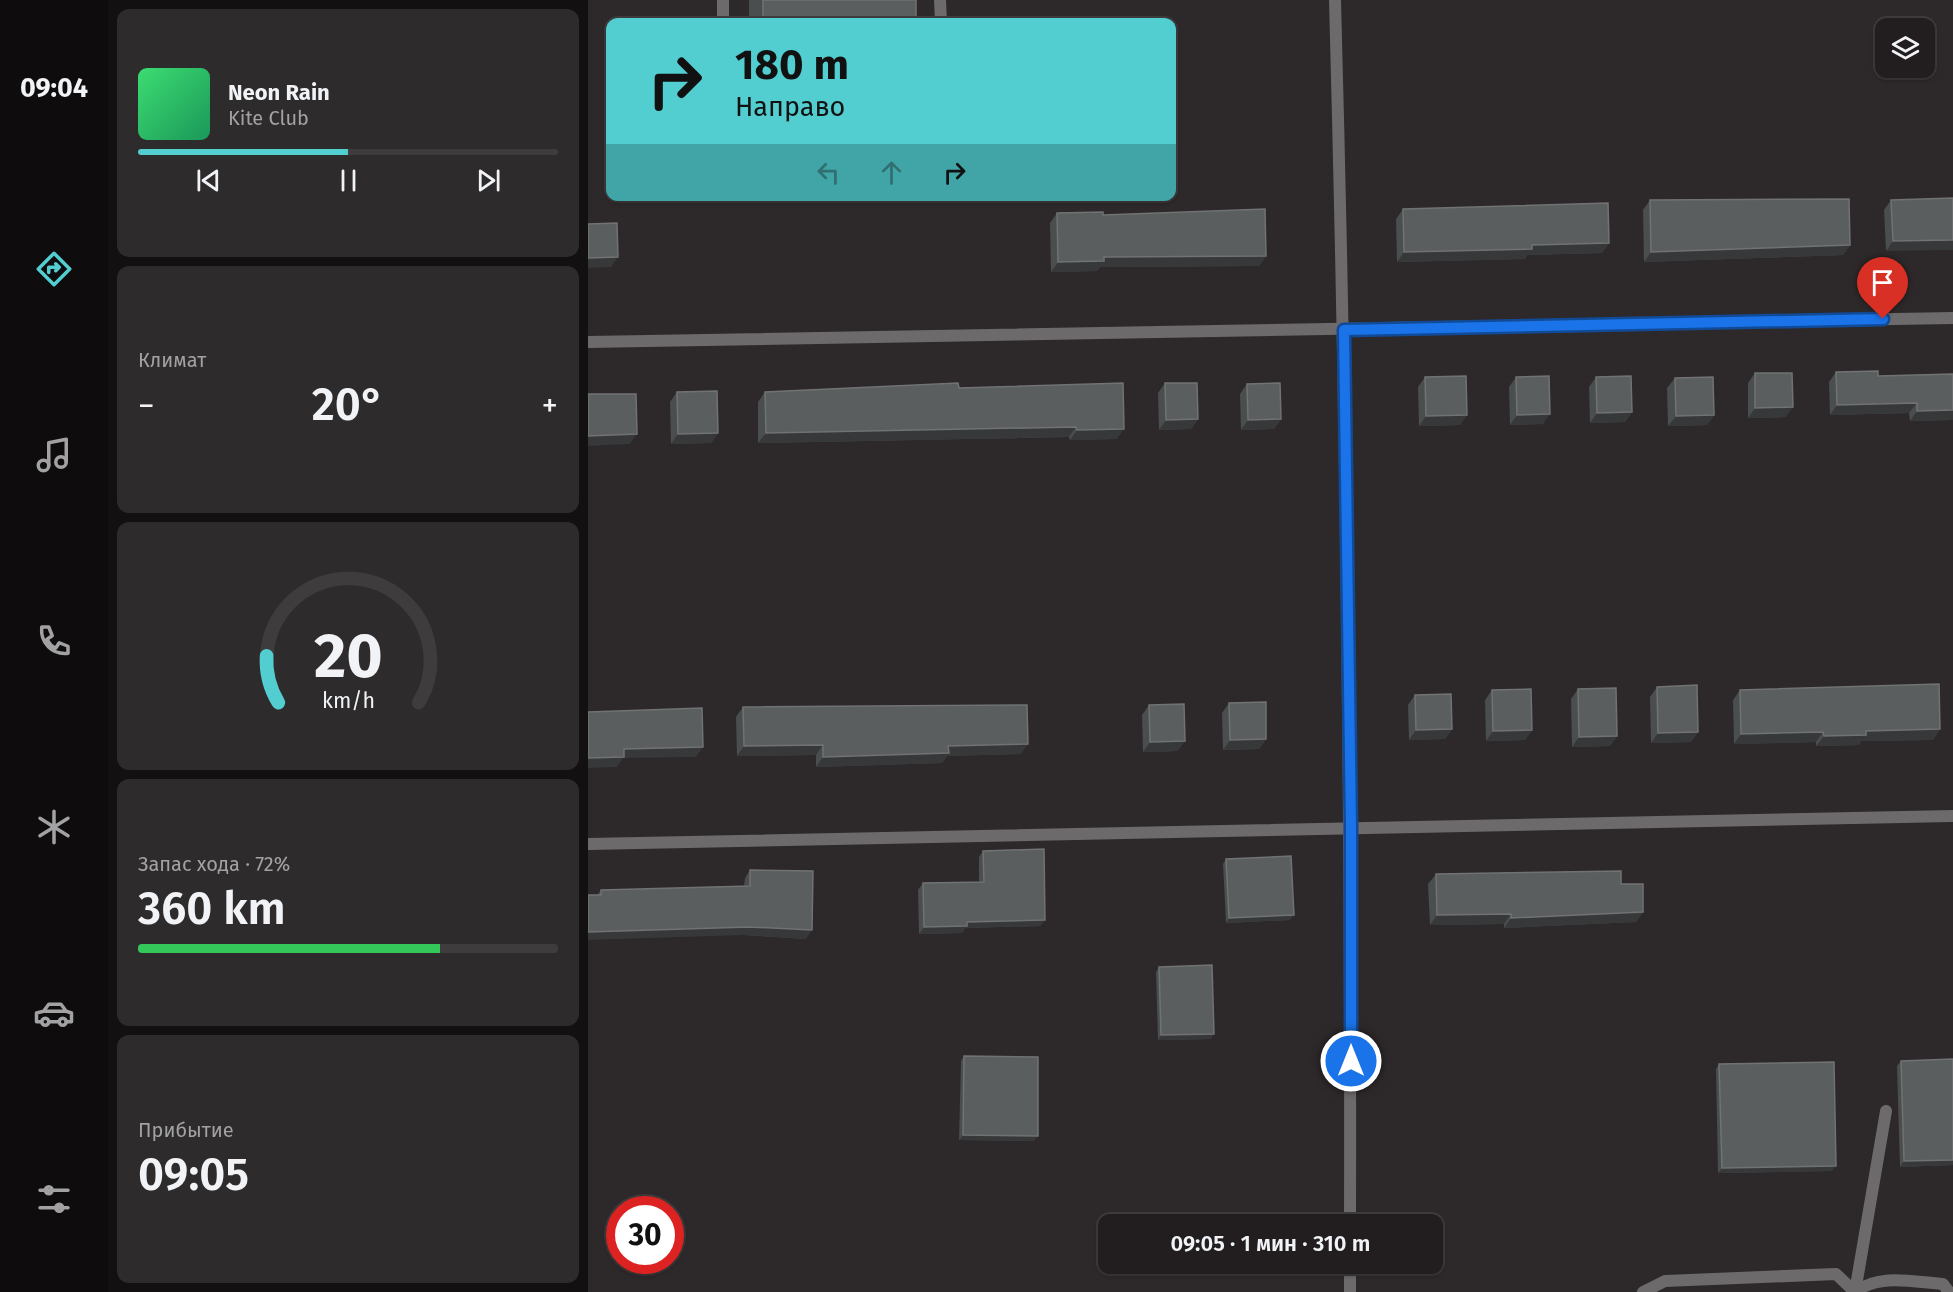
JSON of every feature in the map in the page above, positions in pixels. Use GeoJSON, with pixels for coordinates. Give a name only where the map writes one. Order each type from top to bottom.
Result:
{"type":"FeatureCollection","features":[{"type":"Feature","properties":{"kind":"street"},"geometry":{"type":"LineString","coordinates":[[723,0],[723,18]]}},
{"type":"Feature","properties":{"kind":"street"},"geometry":{"type":"LineString","coordinates":[[940,0],[940,18]]}},
{"type":"Feature","properties":{"kind":"street"},"geometry":{"type":"LineString","coordinates":[[1335,0],[1344,330],[1351,828],[1350,1214]]}},
{"type":"Feature","properties":{"kind":"street"},"geometry":{"type":"LineString","coordinates":[[588,342],[1953,318]]}},
{"type":"Feature","properties":{"kind":"street"},"geometry":{"type":"LineString","coordinates":[[588,844],[1953,816]]}},
{"type":"Feature","properties":{"kind":"street"},"geometry":{"type":"LineString","coordinates":[[1855,1292],[1886,1111]]}},
{"type":"Feature","properties":{"kind":"street"},"geometry":{"type":"LineString","coordinates":[[1350,1274],[1350,1292]]}},
{"type":"Feature","properties":{"kind":"street"},"geometry":{"type":"LineString","coordinates":[[1642,1292],[1665,1281],[1836,1274],[1855,1292]]}},
{"type":"Feature","properties":{"kind":"street"},"geometry":{"type":"LineString","coordinates":[[1855,1292],[1866,1284],[1882,1280],[1943,1284],[1949,1292]]}},
{"type":"Feature","properties":{"kind":"building"},"geometry":{"type":"Polygon","coordinates":[[[763,0],[916,0],[916,18],[763,18],[763,0]]]}},
{"type":"Feature","properties":{"kind":"building"},"geometry":{"type":"Polygon","coordinates":[[[1953,198],[1953,240],[1893,241],[1891,200],[1953,198]]]}},
{"type":"Feature","properties":{"kind":"building"},"geometry":{"type":"Polygon","coordinates":[[[1849,199],[1850,245],[1651,252],[1650,200],[1849,199]]]}},
{"type":"Feature","properties":{"kind":"building"},"geometry":{"type":"Polygon","coordinates":[[[1608,203],[1609,243],[1532,245],[1532,249],[1404,252],[1403,209],[1608,203]]]}},
{"type":"Feature","properties":{"kind":"building"},"geometry":{"type":"Polygon","coordinates":[[[1265,209],[1266,256],[1104,257],[1104,261],[1058,262],[1057,213],[1103,212],[1103,215],[1265,209]]]}},
{"type":"Feature","properties":{"kind":"building"},"geometry":{"type":"Polygon","coordinates":[[[617,223],[618,257],[588,258],[588,224],[617,223]]]}},
{"type":"Feature","properties":{"kind":"building"},"geometry":{"type":"Polygon","coordinates":[[[1878,371],[1878,376],[1953,374],[1953,410],[1917,411],[1917,403],[1837,405],[1836,372],[1878,371]]]}},
{"type":"Feature","properties":{"kind":"building"},"geometry":{"type":"Polygon","coordinates":[[[1755,373],[1792,373],[1793,407],[1755,408],[1755,373]]]}},
{"type":"Feature","properties":{"kind":"building"},"geometry":{"type":"Polygon","coordinates":[[[1466,376],[1467,415],[1426,416],[1425,377],[1466,376]]]}},
{"type":"Feature","properties":{"kind":"building"},"geometry":{"type":"Polygon","coordinates":[[[1549,376],[1550,414],[1517,415],[1516,377],[1549,376]]]}},
{"type":"Feature","properties":{"kind":"building"},"geometry":{"type":"Polygon","coordinates":[[[1631,376],[1632,412],[1597,413],[1596,377],[1631,376]]]}},
{"type":"Feature","properties":{"kind":"building"},"geometry":{"type":"Polygon","coordinates":[[[1713,377],[1714,415],[1676,416],[1675,378],[1713,377]]]}},
{"type":"Feature","properties":{"kind":"building"},"geometry":{"type":"Polygon","coordinates":[[[958,383],[959,388],[1123,383],[1124,429],[1077,430],[1076,427],[766,433],[765,392],[958,383]]]}},
{"type":"Feature","properties":{"kind":"building"},"geometry":{"type":"Polygon","coordinates":[[[1165,383],[1197,383],[1198,419],[1166,420],[1165,383]]]}},
{"type":"Feature","properties":{"kind":"building"},"geometry":{"type":"Polygon","coordinates":[[[1280,383],[1281,419],[1248,420],[1247,384],[1280,383]]]}},
{"type":"Feature","properties":{"kind":"building"},"geometry":{"type":"Polygon","coordinates":[[[717,391],[718,433],[678,434],[677,392],[717,391]]]}},
{"type":"Feature","properties":{"kind":"building"},"geometry":{"type":"Polygon","coordinates":[[[588,394],[636,394],[637,434],[588,436],[588,394]]]}},
{"type":"Feature","properties":{"kind":"building"},"geometry":{"type":"Polygon","coordinates":[[[1939,684],[1940,729],[1866,731],[1866,735],[1824,736],[1823,732],[1741,734],[1740,690],[1939,684]]]}},
{"type":"Feature","properties":{"kind":"building"},"geometry":{"type":"Polygon","coordinates":[[[1697,685],[1698,732],[1658,733],[1657,687],[1697,685]]]}},
{"type":"Feature","properties":{"kind":"building"},"geometry":{"type":"Polygon","coordinates":[[[1616,688],[1617,736],[1579,737],[1578,689],[1616,688]]]}},
{"type":"Feature","properties":{"kind":"building"},"geometry":{"type":"Polygon","coordinates":[[[1531,689],[1532,730],[1493,731],[1492,690],[1531,689]]]}},
{"type":"Feature","properties":{"kind":"building"},"geometry":{"type":"Polygon","coordinates":[[[1451,694],[1452,729],[1416,730],[1415,695],[1451,694]]]}},
{"type":"Feature","properties":{"kind":"building"},"geometry":{"type":"Polygon","coordinates":[[[1266,702],[1266,739],[1230,740],[1229,703],[1266,702]]]}},
{"type":"Feature","properties":{"kind":"building"},"geometry":{"type":"Polygon","coordinates":[[[1184,704],[1185,741],[1150,742],[1149,705],[1184,704]]]}},
{"type":"Feature","properties":{"kind":"building"},"geometry":{"type":"Polygon","coordinates":[[[1027,705],[1028,744],[948,746],[949,753],[823,757],[823,745],[744,746],[743,707],[1027,705]]]}},
{"type":"Feature","properties":{"kind":"building"},"geometry":{"type":"Polygon","coordinates":[[[702,708],[703,747],[624,749],[624,757],[588,758],[588,712],[702,708]]]}},
{"type":"Feature","properties":{"kind":"building"},"geometry":{"type":"Polygon","coordinates":[[[1044,849],[1045,920],[967,922],[967,926],[924,927],[923,883],[984,882],[983,851],[1044,849]]]}},
{"type":"Feature","properties":{"kind":"building"},"geometry":{"type":"Polygon","coordinates":[[[1291,856],[1294,915],[1229,918],[1226,859],[1291,856]]]}},
{"type":"Feature","properties":{"kind":"building"},"geometry":{"type":"Polygon","coordinates":[[[750,870],[813,871],[812,930],[749,927],[588,932],[588,895],[601,895],[601,890],[750,886],[750,870]]]}},
{"type":"Feature","properties":{"kind":"building"},"geometry":{"type":"Polygon","coordinates":[[[1621,871],[1621,884],[1643,884],[1643,912],[1511,918],[1511,914],[1437,915],[1436,874],[1621,871]]]}},
{"type":"Feature","properties":{"kind":"building"},"geometry":{"type":"Polygon","coordinates":[[[1212,965],[1214,1034],[1161,1035],[1159,967],[1212,965]]]}},
{"type":"Feature","properties":{"kind":"building"},"geometry":{"type":"Polygon","coordinates":[[[964,1056],[1038,1057],[1038,1136],[963,1135],[964,1056]]]}},
{"type":"Feature","properties":{"kind":"building"},"geometry":{"type":"Polygon","coordinates":[[[1953,1059],[1953,1160],[1904,1161],[1901,1061],[1953,1059]]]}},
{"type":"Feature","properties":{"kind":"building"},"geometry":{"type":"Polygon","coordinates":[[[1834,1062],[1836,1166],[1722,1168],[1719,1064],[1834,1062]]]}},
{"type":"Feature","properties":{"kind":"route"},"geometry":{"type":"LineString","coordinates":[[1351,1061],[1351,828],[1344,330],[1883,319]]}}]}
